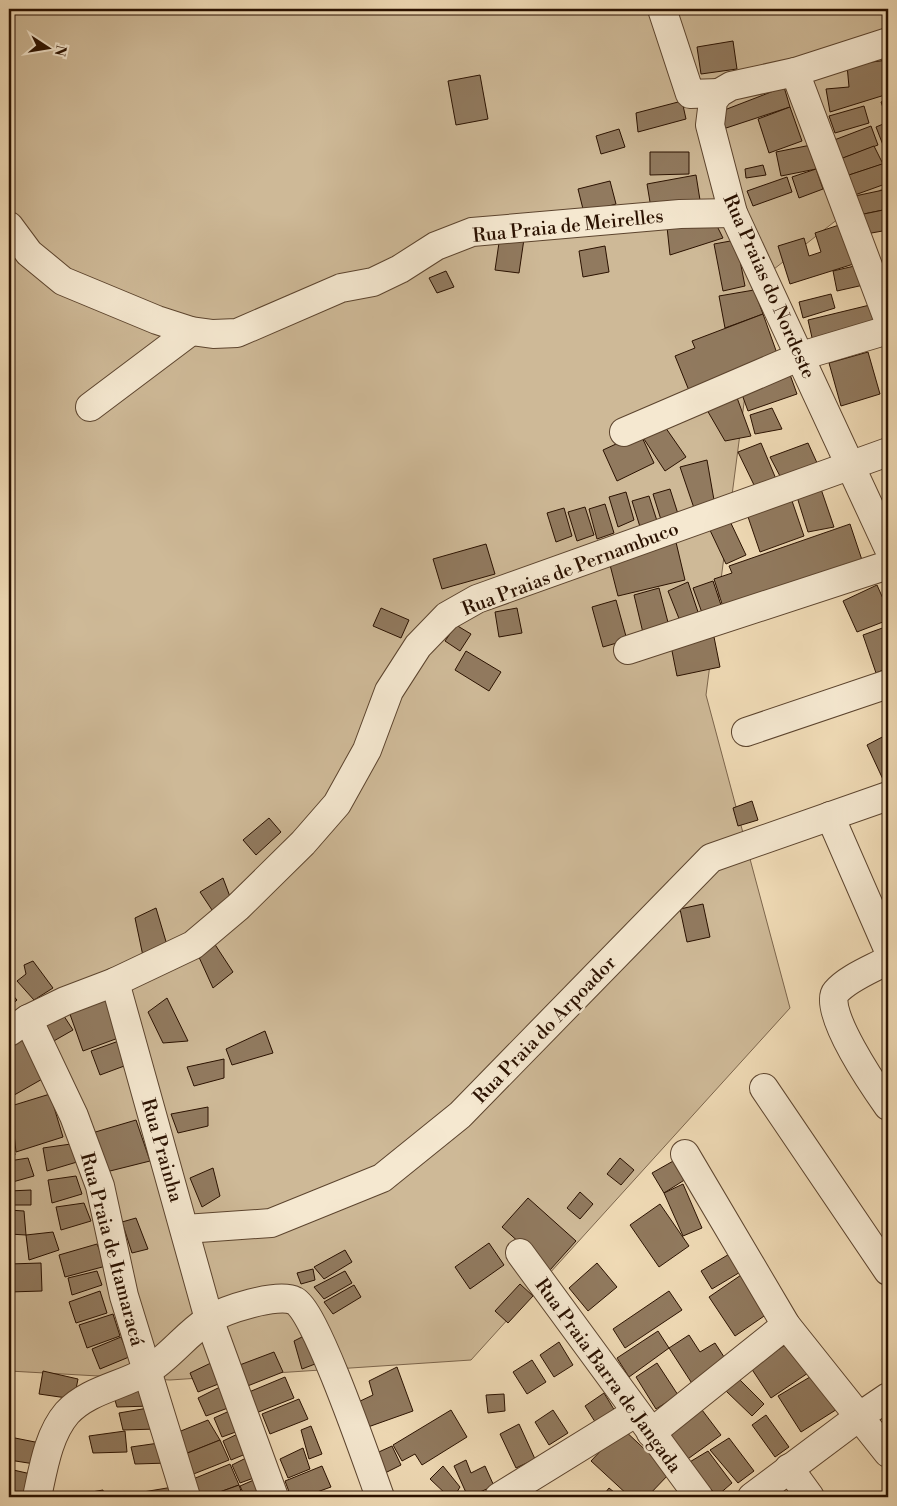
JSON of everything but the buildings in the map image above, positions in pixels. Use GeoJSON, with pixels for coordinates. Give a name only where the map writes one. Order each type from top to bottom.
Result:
{"type":"FeatureCollection","features":[{"type":"Feature","properties":{"kind":"street"},"geometry":{"type":"LineString","coordinates":[[662,9],[690,94],[719,93],[731,86],[795,72],[888,42]]}},
{"type":"Feature","properties":{"kind":"street"},"geometry":{"type":"LineString","coordinates":[[795,72],[888,319]]}},
{"type":"Feature","properties":{"kind":"street","name":"Rua Praias do Nordeste"},"geometry":{"type":"LineString","coordinates":[[719,93],[711,106],[710,125],[732,213],[801,356],[848,465],[888,547]]}},
{"type":"Feature","properties":{"kind":"street","name":"Rua Praia de Meirelles"},"geometry":{"type":"LineString","coordinates":[[9,226],[29,253],[63,281],[157,320],[191,331],[214,334],[237,333],[341,288],[373,282],[400,269],[436,246],[472,232],[680,214],[732,213]]}},
{"type":"Feature","properties":{"kind":"street"},"geometry":{"type":"LineString","coordinates":[[624,432],[801,356],[888,330]]}},
{"type":"Feature","properties":{"kind":"street"},"geometry":{"type":"LineString","coordinates":[[90,407],[191,331]]}},
{"type":"Feature","properties":{"kind":"street","name":"Rua Praias de Pernambuco"},"geometry":{"type":"LineString","coordinates":[[18,1026],[192,945],[238,907],[303,843],[337,804],[367,750],[389,691],[418,646],[447,616],[477,599],[888,452]]}},
{"type":"Feature","properties":{"kind":"street"},"geometry":{"type":"LineString","coordinates":[[628,650],[716,623],[888,565]]}},
{"type":"Feature","properties":{"kind":"street"},"geometry":{"type":"LineString","coordinates":[[746,732],[888,684]]}},
{"type":"Feature","properties":{"kind":"street","name":"Rua Praia do Arpoador"},"geometry":{"type":"LineString","coordinates":[[185,1229],[271,1223],[382,1178],[460,1115],[711,858],[888,796]]}},
{"type":"Feature","properties":{"kind":"street"},"geometry":{"type":"LineString","coordinates":[[830,816],[888,949]]}},
{"type":"Feature","properties":{"kind":"street"},"geometry":{"type":"LineString","coordinates":[[884,1100],[836,1018],[832,999],[836,992],[845,985],[888,960]]}},
{"type":"Feature","properties":{"kind":"street","name":"Rua Prainha"},"geometry":{"type":"LineString","coordinates":[[114,982],[209,1319],[274,1497]]}},
{"type":"Feature","properties":{"kind":"street","name":"Rua Praia de Itamaracá"},"geometry":{"type":"LineString","coordinates":[[18,1026],[74,1116],[100,1186],[124,1296],[186,1497]]}},
{"type":"Feature","properties":{"kind":"street"},"geometry":{"type":"LineString","coordinates":[[764,1088],[888,1271]]}},
{"type":"Feature","properties":{"kind":"street"},"geometry":{"type":"LineString","coordinates":[[685,1154],[786,1325],[888,1453]]}},
{"type":"Feature","properties":{"kind":"street","name":"Rua Praia Barra de Jangada"},"geometry":{"type":"LineString","coordinates":[[520,1253],[699,1497]]}},
{"type":"Feature","properties":{"kind":"street"},"geometry":{"type":"LineString","coordinates":[[37,1497],[53,1436],[68,1412],[95,1393],[148,1370],[209,1319],[270,1298],[296,1301],[305,1311],[321,1345],[363,1449],[380,1497]]}},
{"type":"Feature","properties":{"kind":"street"},"geometry":{"type":"LineString","coordinates":[[508,1495],[643,1423],[786,1325]]}},
{"type":"Feature","properties":{"kind":"street"},"geometry":{"type":"LineString","coordinates":[[752,1497],[888,1397]]}},
{"type":"Feature","properties":{"kind":"street"},"geometry":{"type":"LineString","coordinates":[[789,1468],[810,1497]]}},
{"type":"Feature","properties":{"kind":"shaded area"},"geometry":{"type":"Polygon","coordinates":[[[9,9],[888,9],[888,185],[843,215],[760,280],[706,695],[790,1008],[471,1360],[170,1380],[9,1371],[9,9]]]}}]}
